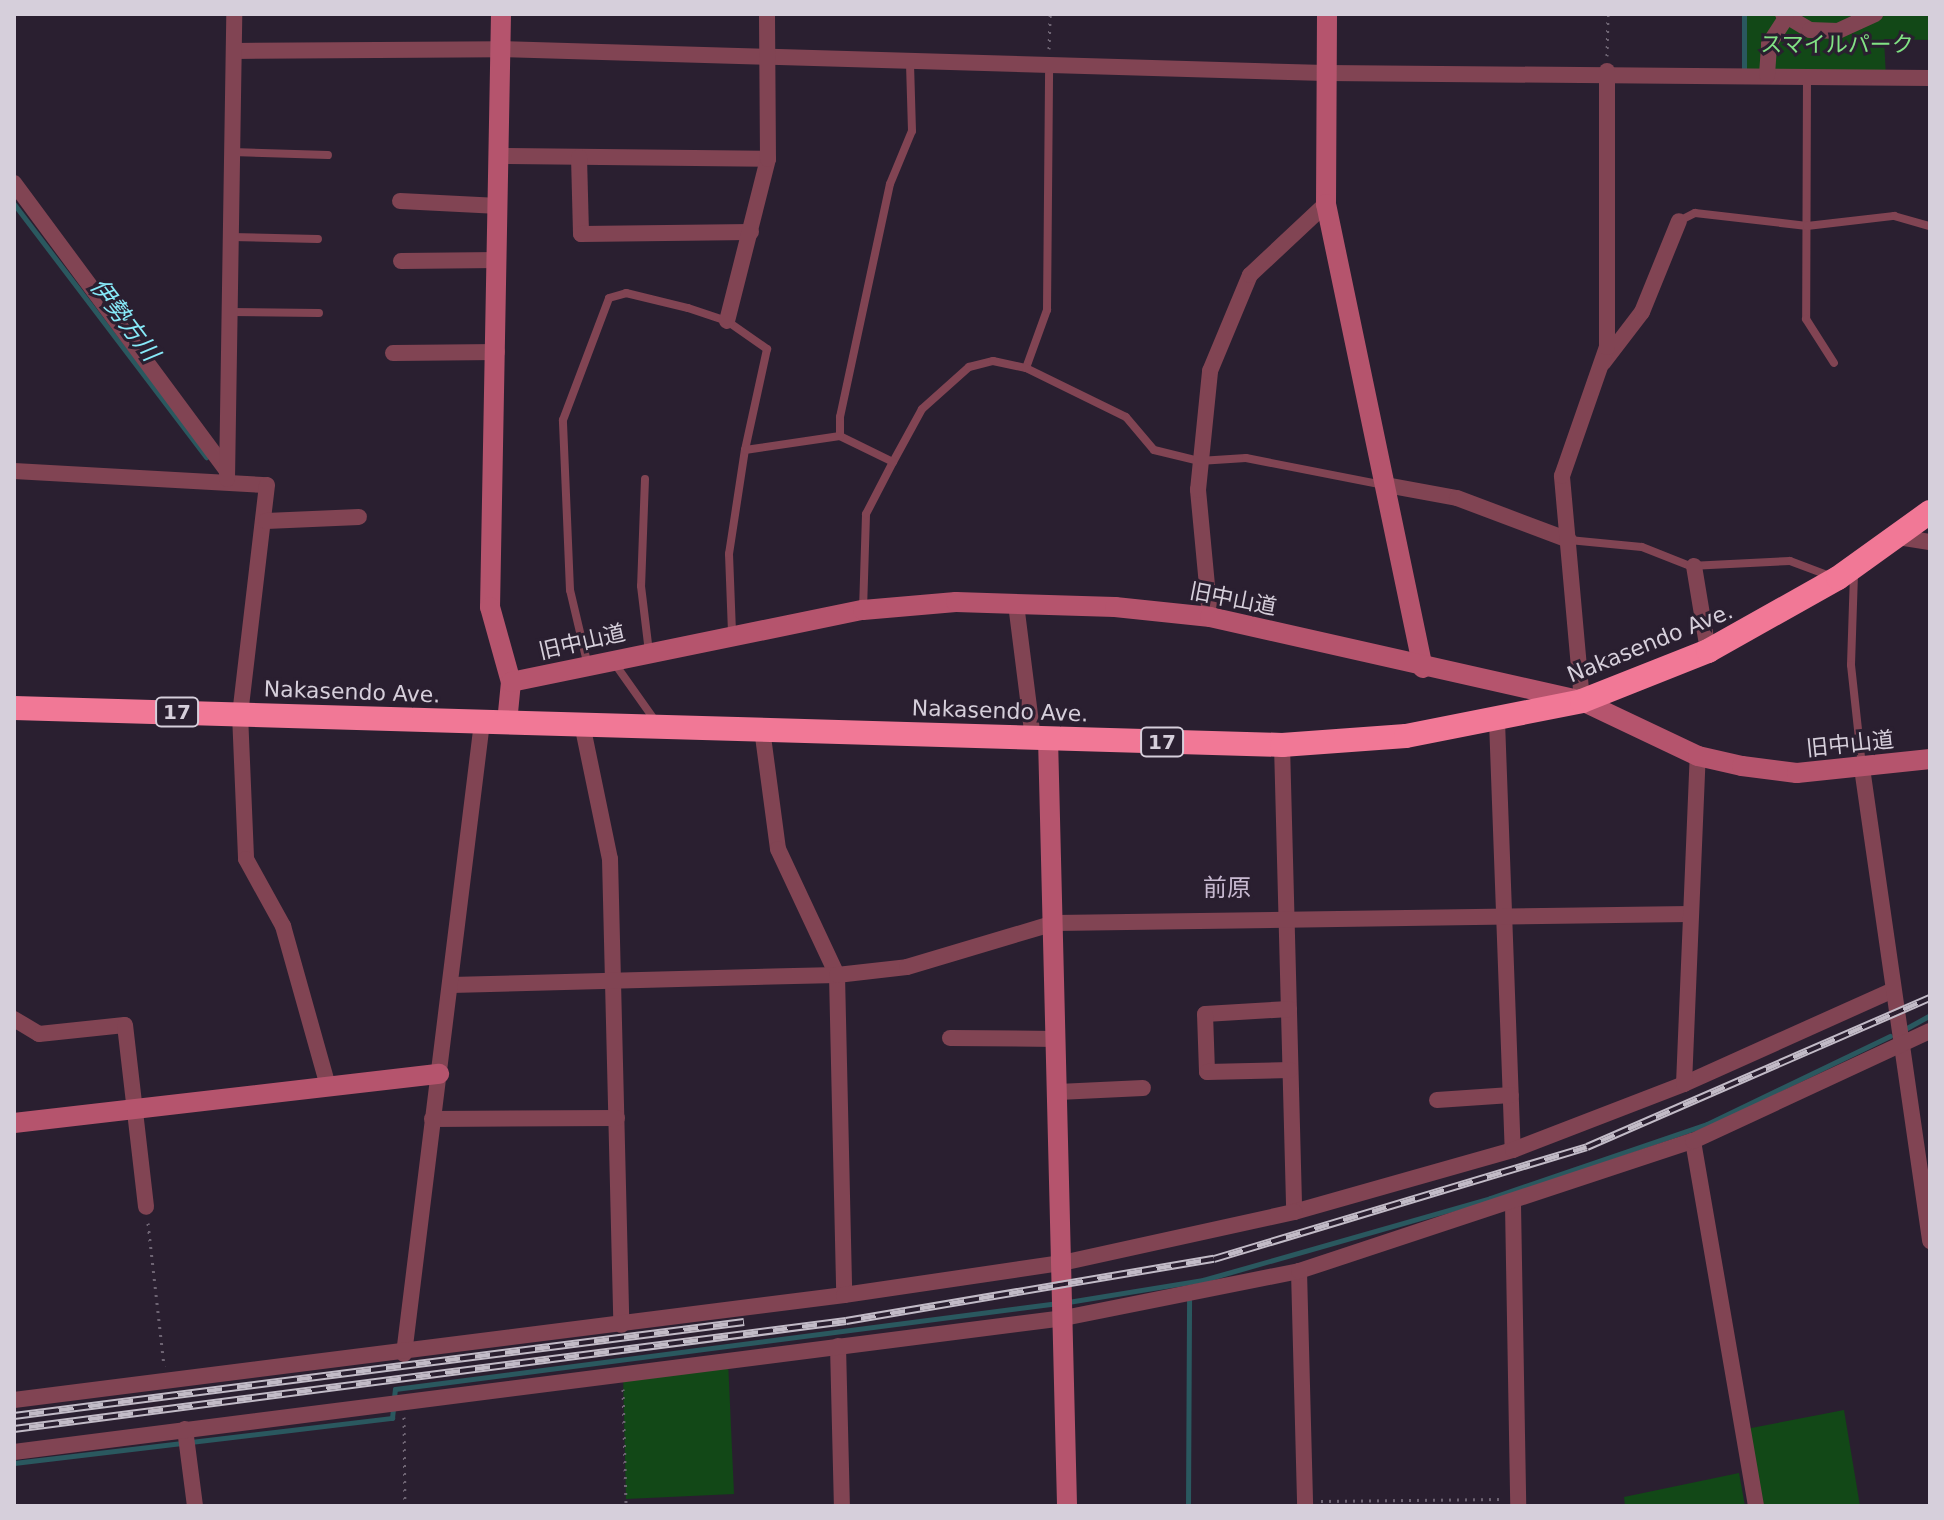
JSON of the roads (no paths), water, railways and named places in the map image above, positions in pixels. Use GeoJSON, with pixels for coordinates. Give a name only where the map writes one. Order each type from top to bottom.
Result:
{"type":"FeatureCollection","features":[{"type":"Feature","properties":{"kind":"highway","name":"Nakasendo Ave."},"geometry":{"type":"LineString","coordinates":[[14,708],[1282,745],[1497,721],[1582,701],[1708,651],[1846,573],[1930,512]]}},
{"type":"Feature","properties":{"kind":"street"},"geometry":{"type":"LineString","coordinates":[[227,475],[234,14]]}},
{"type":"Feature","properties":{"kind":"street"},"geometry":{"type":"LineString","coordinates":[[501,14],[490,607],[511,682],[507,723]]}},
{"type":"Feature","properties":{"kind":"street"},"geometry":{"type":"LineString","coordinates":[[727,321],[768,159],[767,14]]}},
{"type":"Feature","properties":{"kind":"street"},"geometry":{"type":"LineString","coordinates":[[1327,14],[1326,204],[1423,668]]}},
{"type":"Feature","properties":{"kind":"street"},"geometry":{"type":"LineString","coordinates":[[1767,75],[1769,44],[1785,16],[1810,30],[1838,31],[1875,14]]}},
{"type":"Feature","properties":{"kind":"street"},"geometry":{"type":"LineString","coordinates":[[234,51],[501,49],[1326,73],[1607,71],[1930,78]]}},
{"type":"Feature","properties":{"kind":"street"},"geometry":{"type":"LineString","coordinates":[[1602,364],[1607,71]]}},
{"type":"Feature","properties":{"kind":"street"},"geometry":{"type":"LineString","coordinates":[[500,156],[768,159]]}},
{"type":"Feature","properties":{"kind":"street"},"geometry":{"type":"LineString","coordinates":[[579,157],[581,234],[751,232]]}},
{"type":"Feature","properties":{"kind":"street"},"geometry":{"type":"LineString","coordinates":[[14,183],[227,475]]}},
{"type":"Feature","properties":{"kind":"street"},"geometry":{"type":"LineString","coordinates":[[400,201],[499,206]]}},
{"type":"Feature","properties":{"kind":"street"},"geometry":{"type":"LineString","coordinates":[[1210,617],[1199,461],[1210,371],[1250,275],[1326,204]]}},
{"type":"Feature","properties":{"kind":"street"},"geometry":{"type":"LineString","coordinates":[[1582,701],[1562,476],[1602,364],[1642,312],[1679,221]]}},
{"type":"Feature","properties":{"kind":"street"},"geometry":{"type":"LineString","coordinates":[[401,261],[498,260]]}},
{"type":"Feature","properties":{"kind":"street"},"geometry":{"type":"LineString","coordinates":[[393,353],[497,352]]}},
{"type":"Feature","properties":{"kind":"street"},"geometry":{"type":"LineString","coordinates":[[14,471],[227,475],[267,485],[266,521],[240,714],[246,859],[283,926],[328,1086]]}},
{"type":"Feature","properties":{"kind":"street"},"geometry":{"type":"LineString","coordinates":[[1386,485],[1457,498],[1569,540]]}},
{"type":"Feature","properties":{"kind":"street"},"geometry":{"type":"LineString","coordinates":[[266,521],[359,517]]}},
{"type":"Feature","properties":{"kind":"street"},"geometry":{"type":"LineString","coordinates":[[1898,537],[1930,542]]}},
{"type":"Feature","properties":{"kind":"street"},"geometry":{"type":"LineString","coordinates":[[1694,566],[1708,651]]}},
{"type":"Feature","properties":{"kind":"street"},"geometry":{"type":"LineString","coordinates":[[1016,604],[1041,738],[1055,923],[1067,1506]]}},
{"type":"Feature","properties":{"kind":"street","name":"旧中山道"},"geometry":{"type":"LineString","coordinates":[[511,682],[732,632],[863,610],[1016,604],[1210,617],[1423,668],[1582,701],[1698,756],[1797,773],[1930,759]]}},
{"type":"Feature","properties":{"kind":"street"},"geometry":{"type":"LineString","coordinates":[[1497,721],[1513,1150]]}},
{"type":"Feature","properties":{"kind":"street"},"geometry":{"type":"LineString","coordinates":[[404,1354],[482,722]]}},
{"type":"Feature","properties":{"kind":"street"},"geometry":{"type":"LineString","coordinates":[[582,724],[610,859],[621,1325]]}},
{"type":"Feature","properties":{"kind":"street"},"geometry":{"type":"LineString","coordinates":[[762,729],[778,849],[837,975],[844,1295]]}},
{"type":"Feature","properties":{"kind":"street"},"geometry":{"type":"LineString","coordinates":[[1282,745],[1294,1212]]}},
{"type":"Feature","properties":{"kind":"street"},"geometry":{"type":"LineString","coordinates":[[1684,1084],[1698,756]]}},
{"type":"Feature","properties":{"kind":"street"},"geometry":{"type":"LineString","coordinates":[[1862,768],[1891,991],[1924,1167],[1930,1241]]}},
{"type":"Feature","properties":{"kind":"street"},"geometry":{"type":"LineString","coordinates":[[451,985],[614,978],[837,975],[907,967],[1055,923],[1690,914]]}},
{"type":"Feature","properties":{"kind":"street"},"geometry":{"type":"LineString","coordinates":[[14,1400],[404,1354],[1062,1263],[1294,1212],[1513,1150],[1684,1084],[1891,991]]}},
{"type":"Feature","properties":{"kind":"street"},"geometry":{"type":"LineString","coordinates":[[1289,1009],[1205,1014],[1207,1072],[1290,1070]]}},
{"type":"Feature","properties":{"kind":"street"},"geometry":{"type":"LineString","coordinates":[[14,1019],[39,1034],[125,1025],[146,1207]]}},
{"type":"Feature","properties":{"kind":"street"},"geometry":{"type":"LineString","coordinates":[[14,1452],[1064,1318],[1299,1271],[1513,1205],[1693,1141],[1900,1048],[1930,1031]]}},
{"type":"Feature","properties":{"kind":"street"},"geometry":{"type":"LineString","coordinates":[[950,1038],[1057,1039]]}},
{"type":"Feature","properties":{"kind":"street"},"geometry":{"type":"LineString","coordinates":[[14,1123],[439,1074]]}},
{"type":"Feature","properties":{"kind":"street"},"geometry":{"type":"LineString","coordinates":[[1058,1092],[1143,1088]]}},
{"type":"Feature","properties":{"kind":"street"},"geometry":{"type":"LineString","coordinates":[[1437,1100],[1511,1095]]}},
{"type":"Feature","properties":{"kind":"street"},"geometry":{"type":"LineString","coordinates":[[432,1119],[617,1118]]}},
{"type":"Feature","properties":{"kind":"street"},"geometry":{"type":"LineString","coordinates":[[1693,1141],[1756,1506]]}},
{"type":"Feature","properties":{"kind":"street"},"geometry":{"type":"LineString","coordinates":[[1513,1205],[1518,1502]]}},
{"type":"Feature","properties":{"kind":"street"},"geometry":{"type":"LineString","coordinates":[[1299,1271],[1305,1504]]}},
{"type":"Feature","properties":{"kind":"street"},"geometry":{"type":"LineString","coordinates":[[838,1346],[842,1506]]}},
{"type":"Feature","properties":{"kind":"street"},"geometry":{"type":"LineString","coordinates":[[185,1429],[195,1506]]}},
{"type":"Feature","properties":{"kind":"lane"},"geometry":{"type":"LineString","coordinates":[[840,436],[890,184],[912,131],[910,61]]}},
{"type":"Feature","properties":{"kind":"lane"},"geometry":{"type":"LineString","coordinates":[[1026,368],[1047,310],[1049,65]]}},
{"type":"Feature","properties":{"kind":"lane"},"geometry":{"type":"LineString","coordinates":[[1807,75],[1806,319],[1834,363]]}},
{"type":"Feature","properties":{"kind":"lane"},"geometry":{"type":"LineString","coordinates":[[232,152],[328,155]]}},
{"type":"Feature","properties":{"kind":"lane"},"geometry":{"type":"LineString","coordinates":[[1679,221],[1695,213],[1807,226],[1894,216],[1930,226]]}},
{"type":"Feature","properties":{"kind":"lane"},"geometry":{"type":"LineString","coordinates":[[231,237],[318,239]]}},
{"type":"Feature","properties":{"kind":"lane"},"geometry":{"type":"LineString","coordinates":[[588,666],[570,590],[563,420],[609,298],[626,293],[727,321],[767,349],[745,450],[729,554],[732,632]]}},
{"type":"Feature","properties":{"kind":"lane"},"geometry":{"type":"LineString","coordinates":[[229,312],[319,313]]}},
{"type":"Feature","properties":{"kind":"lane"},"geometry":{"type":"LineString","coordinates":[[863,610],[866,514],[893,462],[922,409],[969,367],[993,361],[1026,368],[1126,417],[1154,450],[1199,461],[1246,458],[1386,485]]}},
{"type":"Feature","properties":{"kind":"lane"},"geometry":{"type":"LineString","coordinates":[[745,450],[840,436],[893,462]]}},
{"type":"Feature","properties":{"kind":"lane"},"geometry":{"type":"LineString","coordinates":[[645,479],[641,572],[649,652]]}},
{"type":"Feature","properties":{"kind":"lane"},"geometry":{"type":"LineString","coordinates":[[1569,540],[1642,547],[1694,566],[1790,561],[1846,573],[1851,665],[1862,768]]}},
{"type":"Feature","properties":{"kind":"lane"},"geometry":{"type":"LineString","coordinates":[[613,660],[660,727]]}},
{"type":"Feature","properties":{"kind":"waterway"},"geometry":{"type":"LineString","coordinates":[[1744,14],[1744,73]]}},
{"type":"Feature","properties":{"kind":"waterway","name":"伊勢方川"},"geometry":{"type":"LineString","coordinates":[[14,204],[206,457]]}},
{"type":"Feature","properties":{"kind":"waterway"},"geometry":{"type":"LineString","coordinates":[[1905,1029],[1930,1015]]}},
{"type":"Feature","properties":{"kind":"waterway"},"geometry":{"type":"LineString","coordinates":[[1068,1302],[1203,1280],[1490,1198],[1707,1124],[1890,1036]]}},
{"type":"Feature","properties":{"kind":"waterway"},"geometry":{"type":"LineString","coordinates":[[1188,1506],[1189,1295]]}},
{"type":"Feature","properties":{"kind":"waterway"},"geometry":{"type":"LineString","coordinates":[[394,1398],[395,1389],[1058,1303]]}},
{"type":"Feature","properties":{"kind":"waterway"},"geometry":{"type":"LineString","coordinates":[[14,1463],[392,1418],[393,1408]]}},
{"type":"Feature","properties":{"kind":"railway"},"geometry":{"type":"LineString","coordinates":[[14,1429],[846,1321],[1214,1259],[1587,1147],[1930,998]]}},
{"type":"Feature","properties":{"kind":"railway"},"geometry":{"type":"LineString","coordinates":[[14,1416],[744,1322]]}},
{"type":"Feature","properties":{"kind":"district","name":"前原"},"geometry":{"type":"Point","coordinates":[1227,889]}},
{"type":"Feature","properties":{"kind":"park label","name":"スマイルパーク"},"geometry":{"type":"Point","coordinates":[1837,45]}}]}
